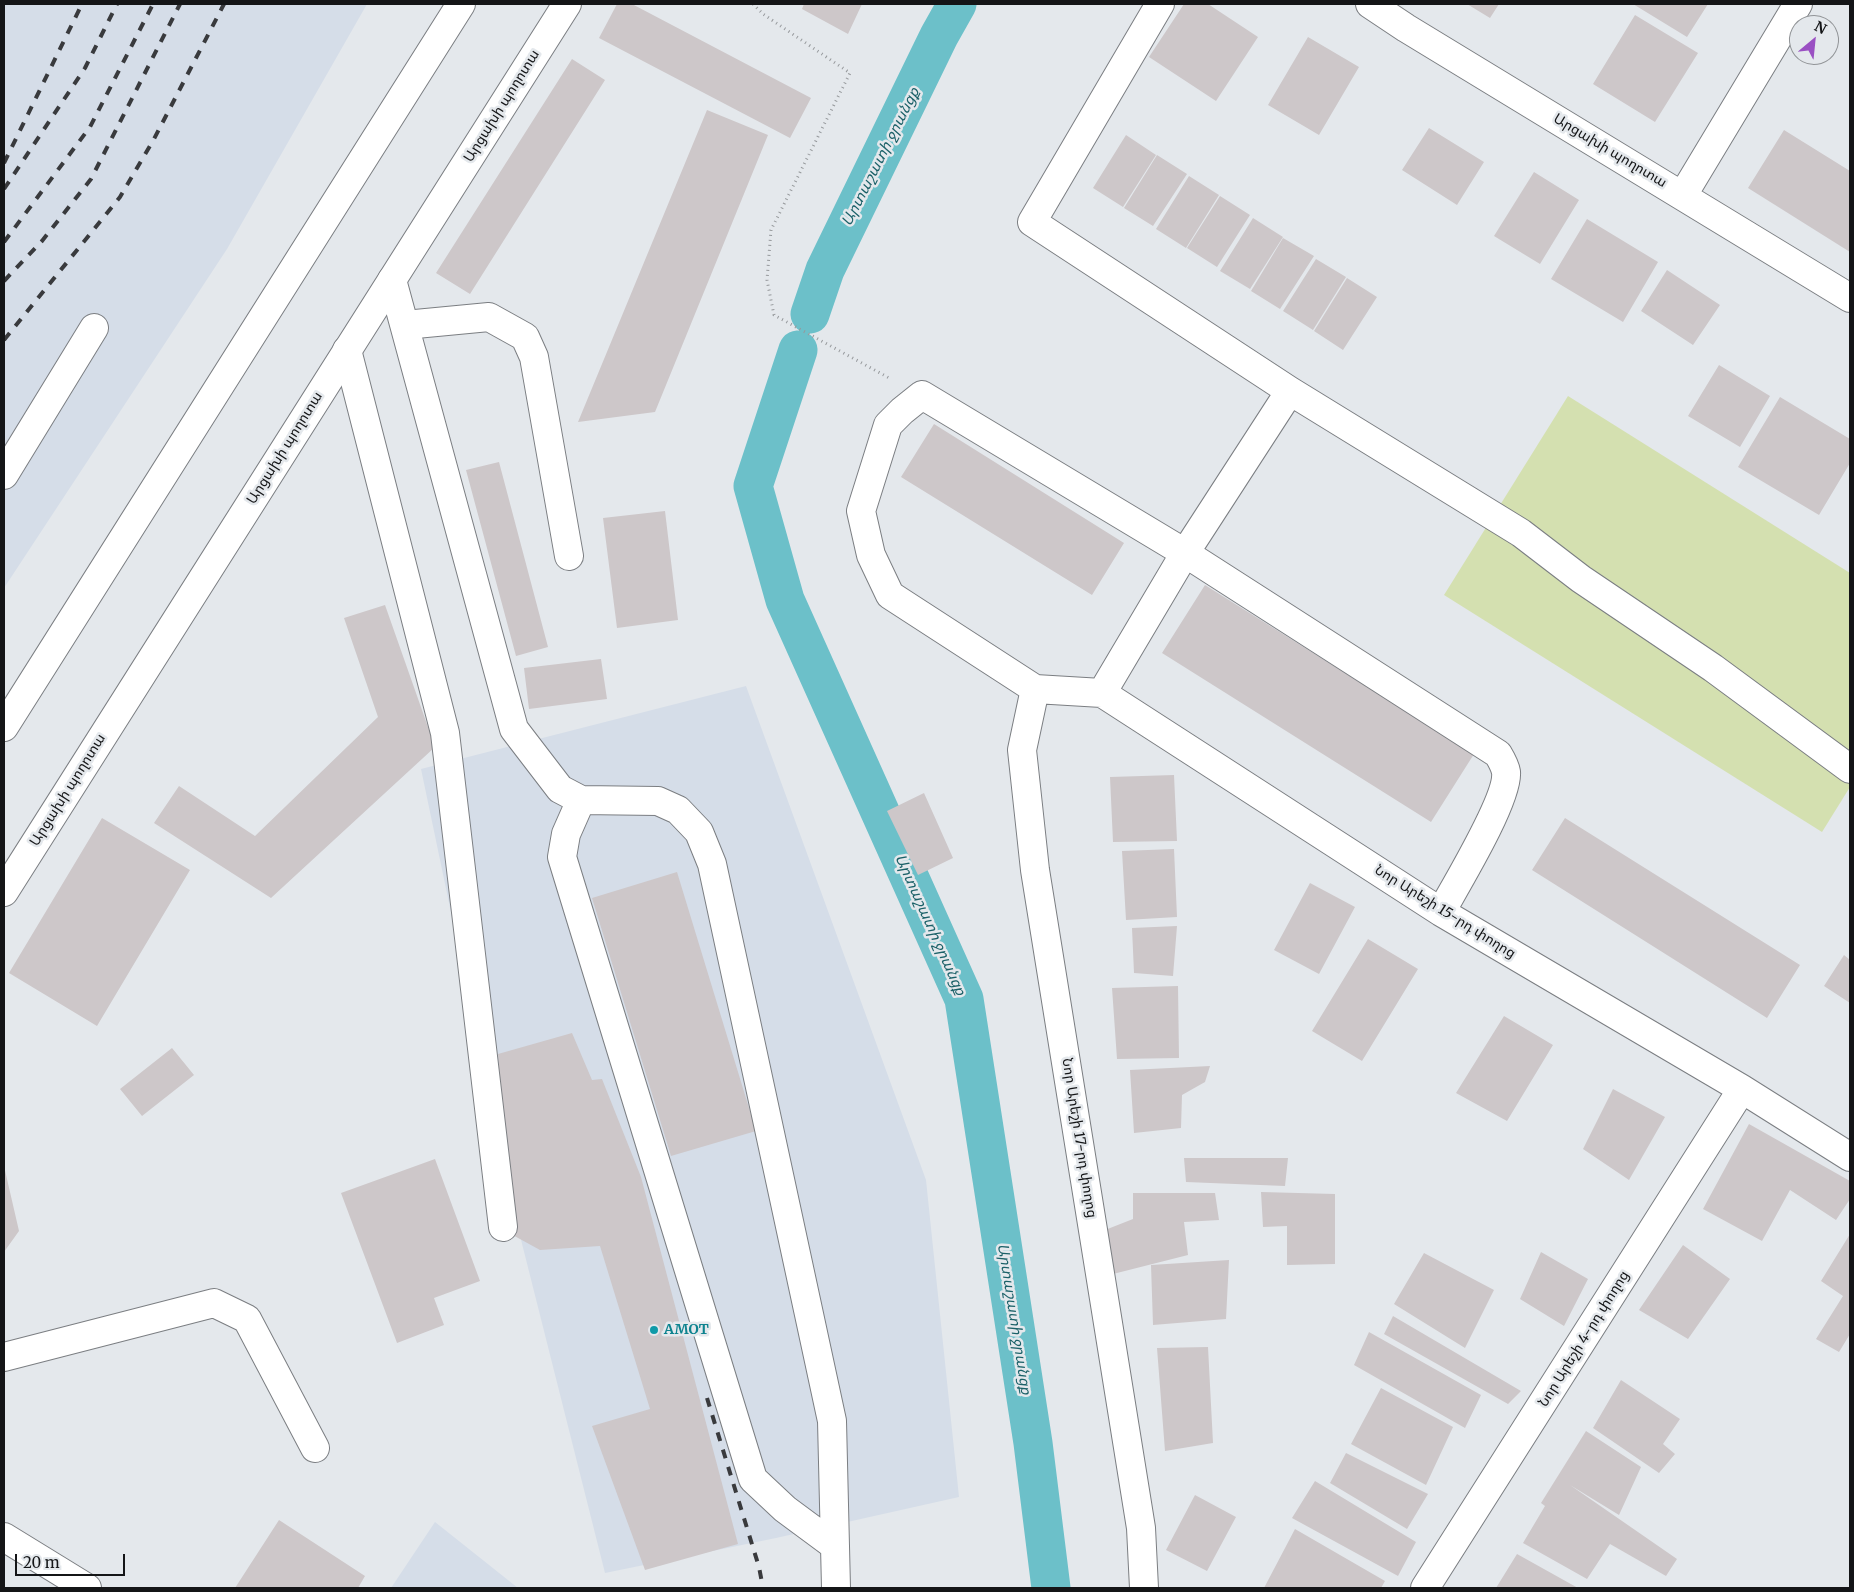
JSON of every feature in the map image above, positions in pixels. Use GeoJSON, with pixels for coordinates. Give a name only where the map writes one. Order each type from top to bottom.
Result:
{"type":"FeatureCollection","features":[{"type":"Feature","properties":{"kind":"street"},"geometry":{"type":"LineString","coordinates":[[4,727],[461,4]]}},
{"type":"Feature","properties":{"kind":"street","name":"Արցախի պողոտա"},"geometry":{"type":"LineString","coordinates":[[4,892],[567,4]]}},
{"type":"Feature","properties":{"kind":"street"},"geometry":{"type":"LineString","coordinates":[[1160,4],[1032,222],[1290,391],[1521,534],[1581,578],[1713,668],[1850,768]]}},
{"type":"Feature","properties":{"kind":"street","name":"Արցախի պողոտա"},"geometry":{"type":"LineString","coordinates":[[1370,4],[1406,28],[1850,298]]}},
{"type":"Feature","properties":{"kind":"street"},"geometry":{"type":"LineString","coordinates":[[1683,195],[1798,4]]}},
{"type":"Feature","properties":{"kind":"street"},"geometry":{"type":"LineString","coordinates":[[392,280],[514,730],[560,789],[581,800],[658,801],[678,810],[699,832],[712,864],[832,1421],[836,1588]]}},
{"type":"Feature","properties":{"kind":"street"},"geometry":{"type":"LineString","coordinates":[[405,325],[489,316],[525,337],[534,357],[569,556]]}},
{"type":"Feature","properties":{"kind":"street"},"geometry":{"type":"LineString","coordinates":[[4,475],[94,328]]}},
{"type":"Feature","properties":{"kind":"street"},"geometry":{"type":"LineString","coordinates":[[347,350],[445,733],[503,1227]]}},
{"type":"Feature","properties":{"kind":"street"},"geometry":{"type":"LineString","coordinates":[[1102,693],[1185,553],[1290,391]]}},
{"type":"Feature","properties":{"kind":"street"},"geometry":{"type":"LineString","coordinates":[[1036,689],[890,595],[871,555],[861,511],[888,425],[922,395],[1185,553],[1498,754],[1506,772],[1501,794],[1491,820],[1441,912]]}},
{"type":"Feature","properties":{"kind":"street","name":"Նոր Արեշի 15-րդ փողոց"},"geometry":{"type":"LineString","coordinates":[[1036,689],[1102,693],[1441,912],[1742,1090],[1848,1149]]}},
{"type":"Feature","properties":{"kind":"street","name":"Նոր Արեշի 17-րդ փողոց"},"geometry":{"type":"LineString","coordinates":[[1036,689],[1022,750],[1034,870],[1142,1528],[1144,1588]]}},
{"type":"Feature","properties":{"kind":"street"},"geometry":{"type":"LineString","coordinates":[[581,800],[566,834],[562,857],[753,1479],[785,1509],[835,1546]]}},
{"type":"Feature","properties":{"kind":"street","name":"Նոր Արեշի 4-րդ փողոց"},"geometry":{"type":"LineString","coordinates":[[1425,1588],[1742,1090]]}},
{"type":"Feature","properties":{"kind":"street"},"geometry":{"type":"LineString","coordinates":[[4,1357],[214,1303],[247,1319],[315,1448]]}},
{"type":"Feature","properties":{"kind":"street"},"geometry":{"type":"LineString","coordinates":[[4,1537],[87,1588]]}},
{"type":"Feature","properties":{"kind":"path"},"geometry":{"type":"LineString","coordinates":[[753,4],[764,14],[850,73],[771,230],[767,280],[774,315],[922,395]]}},
{"type":"Feature","properties":{"kind":"shaded area"},"geometry":{"type":"Polygon","coordinates":[[[4,4],[367,4],[227,249],[4,588],[4,4]]]}},
{"type":"Feature","properties":{"kind":"shaded area"},"geometry":{"type":"Polygon","coordinates":[[[746,686],[926,1180],[959,1497],[776,1538],[605,1573],[512,1204],[421,769],[746,686]]]}},
{"type":"Feature","properties":{"kind":"shaded area"},"geometry":{"type":"Polygon","coordinates":[[[435,1522],[518,1588],[391,1588],[435,1522]]]}},
{"type":"Feature","properties":{"kind":"green space"},"geometry":{"type":"Polygon","coordinates":[[[1568,396],[1850,573],[1850,787],[1822,832],[1444,595],[1568,396]]]}},
{"type":"Feature","properties":{"kind":"building"},"geometry":{"type":"Polygon","coordinates":[[[617,4],[632,4],[811,98],[790,138],[599,38],[617,4]]]}},
{"type":"Feature","properties":{"kind":"building"},"geometry":{"type":"Polygon","coordinates":[[[804,4],[862,4],[848,34],[802,9],[804,4]]]}},
{"type":"Feature","properties":{"kind":"building"},"geometry":{"type":"Polygon","coordinates":[[[1184,4],[1208,4],[1258,37],[1216,101],[1149,57],[1184,4]]]}},
{"type":"Feature","properties":{"kind":"building"},"geometry":{"type":"Polygon","coordinates":[[[1467,4],[1499,4],[1490,18],[1467,4]]]}},
{"type":"Feature","properties":{"kind":"building"},"geometry":{"type":"Polygon","coordinates":[[[1633,4],[1708,4],[1687,37],[1633,4]]]}},
{"type":"Feature","properties":{"kind":"building"},"geometry":{"type":"Polygon","coordinates":[[[1635,15],[1698,53],[1655,122],[1593,84],[1635,15]]]}},
{"type":"Feature","properties":{"kind":"building"},"geometry":{"type":"Polygon","coordinates":[[[1308,37],[1359,67],[1319,135],[1268,105],[1308,37]]]}},
{"type":"Feature","properties":{"kind":"building"},"geometry":{"type":"Polygon","coordinates":[[[572,59],[605,80],[470,294],[436,273],[572,59]]]}},
{"type":"Feature","properties":{"kind":"building"},"geometry":{"type":"Polygon","coordinates":[[[707,110],[768,135],[655,412],[578,422],[707,110]]]}},
{"type":"Feature","properties":{"kind":"building"},"geometry":{"type":"Polygon","coordinates":[[[1429,128],[1484,162],[1457,205],[1402,170],[1429,128]]]}},
{"type":"Feature","properties":{"kind":"building"},"geometry":{"type":"Polygon","coordinates":[[[1784,130],[1850,171],[1850,252],[1748,188],[1784,130]]]}},
{"type":"Feature","properties":{"kind":"building"},"geometry":{"type":"Polygon","coordinates":[[[1126,135],[1156,155],[1123,207],[1093,188],[1126,135]]]}},
{"type":"Feature","properties":{"kind":"building"},"geometry":{"type":"Polygon","coordinates":[[[1157,155],[1187,174],[1153,226],[1124,208],[1157,155]]]}},
{"type":"Feature","properties":{"kind":"building"},"geometry":{"type":"Polygon","coordinates":[[[1534,172],[1579,200],[1540,264],[1494,236],[1534,172]]]}},
{"type":"Feature","properties":{"kind":"building"},"geometry":{"type":"Polygon","coordinates":[[[1189,176],[1219,195],[1186,248],[1156,229],[1189,176]]]}},
{"type":"Feature","properties":{"kind":"building"},"geometry":{"type":"Polygon","coordinates":[[[1220,196],[1250,215],[1217,267],[1187,248],[1220,196]]]}},
{"type":"Feature","properties":{"kind":"building"},"geometry":{"type":"Polygon","coordinates":[[[1253,218],[1283,237],[1250,289],[1220,271],[1253,218]]]}},
{"type":"Feature","properties":{"kind":"building"},"geometry":{"type":"Polygon","coordinates":[[[1587,219],[1658,262],[1623,322],[1551,279],[1587,219]]]}},
{"type":"Feature","properties":{"kind":"building"},"geometry":{"type":"Polygon","coordinates":[[[1283,238],[1314,256],[1280,309],[1251,291],[1283,238]]]}},
{"type":"Feature","properties":{"kind":"building"},"geometry":{"type":"Polygon","coordinates":[[[1316,259],[1346,277],[1313,330],[1283,311],[1316,259]]]}},
{"type":"Feature","properties":{"kind":"building"},"geometry":{"type":"Polygon","coordinates":[[[1667,270],[1720,305],[1693,345],[1641,311],[1667,270]]]}},
{"type":"Feature","properties":{"kind":"building"},"geometry":{"type":"Polygon","coordinates":[[[1347,278],[1377,297],[1343,350],[1314,331],[1347,278]]]}},
{"type":"Feature","properties":{"kind":"building"},"geometry":{"type":"Polygon","coordinates":[[[1719,365],[1770,396],[1740,447],[1688,416],[1719,365]]]}},
{"type":"Feature","properties":{"kind":"building"},"geometry":{"type":"Polygon","coordinates":[[[1780,397],[1850,439],[1850,463],[1819,515],[1738,467],[1780,397]]]}},
{"type":"Feature","properties":{"kind":"building"},"geometry":{"type":"Polygon","coordinates":[[[934,424],[1124,543],[1092,595],[901,477],[934,424]]]}},
{"type":"Feature","properties":{"kind":"building"},"geometry":{"type":"Polygon","coordinates":[[[499,462],[548,647],[516,656],[466,470],[499,462]]]}},
{"type":"Feature","properties":{"kind":"building"},"geometry":{"type":"Polygon","coordinates":[[[665,511],[678,620],[617,628],[603,518],[665,511]]]}},
{"type":"Feature","properties":{"kind":"building"},"geometry":{"type":"Polygon","coordinates":[[[1205,585],[1474,754],[1431,822],[1162,653],[1205,585]]]}},
{"type":"Feature","properties":{"kind":"building"},"geometry":{"type":"Polygon","coordinates":[[[385,605],[435,747],[271,898],[154,823],[179,786],[255,836],[378,717],[344,618],[385,605]]]}},
{"type":"Feature","properties":{"kind":"building"},"geometry":{"type":"Polygon","coordinates":[[[601,659],[607,699],[529,709],[524,668],[601,659]]]}},
{"type":"Feature","properties":{"kind":"building"},"geometry":{"type":"Polygon","coordinates":[[[1174,775],[1177,841],[1113,842],[1110,777],[1174,775]]]}},
{"type":"Feature","properties":{"kind":"building"},"geometry":{"type":"Polygon","coordinates":[[[924,793],[953,858],[918,875],[887,811],[924,793]]]}},
{"type":"Feature","properties":{"kind":"building"},"geometry":{"type":"Polygon","coordinates":[[[102,818],[190,870],[97,1026],[9,973],[102,818]]]}},
{"type":"Feature","properties":{"kind":"building"},"geometry":{"type":"Polygon","coordinates":[[[1565,818],[1800,965],[1767,1018],[1532,870],[1565,818]]]}},
{"type":"Feature","properties":{"kind":"building"},"geometry":{"type":"Polygon","coordinates":[[[1174,849],[1177,917],[1126,920],[1122,851],[1174,849]]]}},
{"type":"Feature","properties":{"kind":"building"},"geometry":{"type":"Polygon","coordinates":[[[677,872],[756,1131],[671,1156],[592,898],[677,872]]]}},
{"type":"Feature","properties":{"kind":"building"},"geometry":{"type":"Polygon","coordinates":[[[1310,883],[1355,907],[1319,974],[1274,950],[1310,883]]]}},
{"type":"Feature","properties":{"kind":"building"},"geometry":{"type":"Polygon","coordinates":[[[1177,926],[1173,976],[1134,973],[1132,928],[1177,926]]]}},
{"type":"Feature","properties":{"kind":"building"},"geometry":{"type":"Polygon","coordinates":[[[1368,939],[1418,969],[1362,1061],[1312,1031],[1368,939]]]}},
{"type":"Feature","properties":{"kind":"building"},"geometry":{"type":"Polygon","coordinates":[[[1844,955],[1850,960],[1850,1003],[1824,986],[1844,955]]]}},
{"type":"Feature","properties":{"kind":"building"},"geometry":{"type":"Polygon","coordinates":[[[1178,986],[1179,1058],[1117,1059],[1112,988],[1178,986]]]}},
{"type":"Feature","properties":{"kind":"building"},"geometry":{"type":"Polygon","coordinates":[[[1504,1016],[1553,1045],[1507,1121],[1456,1093],[1504,1016]]]}},
{"type":"Feature","properties":{"kind":"building","name":"AMOT"},"geometry":{"type":"Polygon","coordinates":[[[572,1033],[592,1080],[602,1079],[641,1177],[738,1544],[645,1570],[592,1426],[650,1409],[600,1246],[540,1250],[509,1233],[498,1054],[572,1033]]]}},
{"type":"Feature","properties":{"kind":"building"},"geometry":{"type":"Polygon","coordinates":[[[172,1048],[194,1075],[142,1116],[120,1089],[172,1048]]]}},
{"type":"Feature","properties":{"kind":"building"},"geometry":{"type":"Polygon","coordinates":[[[1210,1066],[1205,1082],[1182,1095],[1181,1128],[1134,1133],[1130,1070],[1210,1066]]]}},
{"type":"Feature","properties":{"kind":"building"},"geometry":{"type":"Polygon","coordinates":[[[1613,1089],[1665,1117],[1629,1180],[1583,1149],[1613,1089]]]}},
{"type":"Feature","properties":{"kind":"building"},"geometry":{"type":"Polygon","coordinates":[[[1749,1124],[1850,1181],[1850,1199],[1836,1220],[1790,1190],[1762,1241],[1703,1209],[1749,1124]]]}},
{"type":"Feature","properties":{"kind":"building"},"geometry":{"type":"Polygon","coordinates":[[[1184,1158],[1288,1158],[1285,1186],[1186,1182],[1184,1158]]]}},
{"type":"Feature","properties":{"kind":"building"},"geometry":{"type":"Polygon","coordinates":[[[435,1159],[480,1281],[434,1298],[444,1325],[397,1343],[341,1193],[435,1159]]]}},
{"type":"Feature","properties":{"kind":"building"},"geometry":{"type":"Polygon","coordinates":[[[4,1166],[19,1231],[4,1252],[4,1166]]]}},
{"type":"Feature","properties":{"kind":"building"},"geometry":{"type":"Polygon","coordinates":[[[1261,1192],[1335,1194],[1335,1264],[1287,1265],[1287,1226],[1263,1227],[1261,1192]]]}},
{"type":"Feature","properties":{"kind":"building"},"geometry":{"type":"Polygon","coordinates":[[[1133,1193],[1215,1193],[1219,1220],[1184,1222],[1188,1255],[1113,1274],[1105,1230],[1133,1219],[1133,1193]]]}},
{"type":"Feature","properties":{"kind":"building"},"geometry":{"type":"Polygon","coordinates":[[[1850,1234],[1850,1334],[1839,1352],[1816,1339],[1843,1296],[1821,1281],[1850,1234]]]}},
{"type":"Feature","properties":{"kind":"building"},"geometry":{"type":"Polygon","coordinates":[[[1683,1245],[1730,1279],[1688,1339],[1639,1310],[1683,1245]]]}},
{"type":"Feature","properties":{"kind":"building"},"geometry":{"type":"Polygon","coordinates":[[[1541,1252],[1588,1279],[1564,1326],[1520,1299],[1541,1252]]]}},
{"type":"Feature","properties":{"kind":"building"},"geometry":{"type":"Polygon","coordinates":[[[1424,1253],[1494,1290],[1465,1348],[1394,1304],[1424,1253]]]}},
{"type":"Feature","properties":{"kind":"building"},"geometry":{"type":"Polygon","coordinates":[[[1229,1260],[1226,1319],[1153,1325],[1151,1265],[1229,1260]]]}},
{"type":"Feature","properties":{"kind":"building"},"geometry":{"type":"Polygon","coordinates":[[[1393,1316],[1521,1391],[1508,1404],[1384,1334],[1393,1316]]]}},
{"type":"Feature","properties":{"kind":"building"},"geometry":{"type":"Polygon","coordinates":[[[1369,1332],[1481,1395],[1465,1428],[1354,1365],[1369,1332]]]}},
{"type":"Feature","properties":{"kind":"building"},"geometry":{"type":"Polygon","coordinates":[[[1208,1347],[1213,1443],[1165,1451],[1157,1348],[1208,1347]]]}},
{"type":"Feature","properties":{"kind":"building"},"geometry":{"type":"Polygon","coordinates":[[[1621,1380],[1680,1419],[1663,1444],[1675,1454],[1659,1473],[1593,1428],[1621,1380]]]}},
{"type":"Feature","properties":{"kind":"building"},"geometry":{"type":"Polygon","coordinates":[[[1381,1388],[1453,1427],[1426,1485],[1351,1444],[1381,1388]]]}},
{"type":"Feature","properties":{"kind":"building"},"geometry":{"type":"Polygon","coordinates":[[[1586,1431],[1641,1467],[1619,1515],[1570,1485],[1677,1559],[1666,1576],[1610,1544],[1587,1579],[1523,1543],[1545,1506],[1541,1503],[1586,1431]]]}},
{"type":"Feature","properties":{"kind":"building"},"geometry":{"type":"Polygon","coordinates":[[[1346,1453],[1428,1494],[1407,1529],[1330,1483],[1346,1453]]]}},
{"type":"Feature","properties":{"kind":"building"},"geometry":{"type":"Polygon","coordinates":[[[1315,1481],[1416,1542],[1398,1576],[1292,1518],[1315,1481]]]}},
{"type":"Feature","properties":{"kind":"building"},"geometry":{"type":"Polygon","coordinates":[[[1195,1495],[1236,1517],[1207,1571],[1166,1550],[1195,1495]]]}},
{"type":"Feature","properties":{"kind":"building"},"geometry":{"type":"Polygon","coordinates":[[[279,1520],[365,1576],[358,1588],[235,1588],[279,1520]]]}},
{"type":"Feature","properties":{"kind":"building"},"geometry":{"type":"Polygon","coordinates":[[[1295,1529],[1385,1581],[1381,1588],[1264,1588],[1295,1529]]]}},
{"type":"Feature","properties":{"kind":"building"},"geometry":{"type":"Polygon","coordinates":[[[1517,1554],[1578,1588],[1496,1588],[1517,1554]]]}},
{"type":"Feature","properties":{"kind":"waterway","name":"Արտաշատի ջրանցք"},"geometry":{"type":"LineString","coordinates":[[810,314],[825,270],[939,36],[957,4]]}},
{"type":"Feature","properties":{"kind":"waterway","name":"Արտաշատի ջրանցք"},"geometry":{"type":"LineString","coordinates":[[798,350],[753,486],[785,600],[964,999],[1033,1443],[1051,1588]]}},
{"type":"Feature","properties":{"kind":"railway"},"geometry":{"type":"LineString","coordinates":[[4,163],[82,4]]}},
{"type":"Feature","properties":{"kind":"railway"},"geometry":{"type":"LineString","coordinates":[[4,189],[85,68],[117,4]]}},
{"type":"Feature","properties":{"kind":"railway"},"geometry":{"type":"LineString","coordinates":[[4,242],[90,127],[153,4]]}},
{"type":"Feature","properties":{"kind":"railway"},"geometry":{"type":"LineString","coordinates":[[4,281],[42,241],[91,179],[180,4]]}},
{"type":"Feature","properties":{"kind":"railway"},"geometry":{"type":"LineString","coordinates":[[4,340],[120,197],[154,139],[224,4]]}},
{"type":"Feature","properties":{"kind":"railway"},"geometry":{"type":"LineString","coordinates":[[707,1398],[759,1567],[763,1588]]}},
{"type":"Feature","properties":{"kind":"place","name":"AMOT"},"geometry":{"type":"Point","coordinates":[654,1330]}}]}
